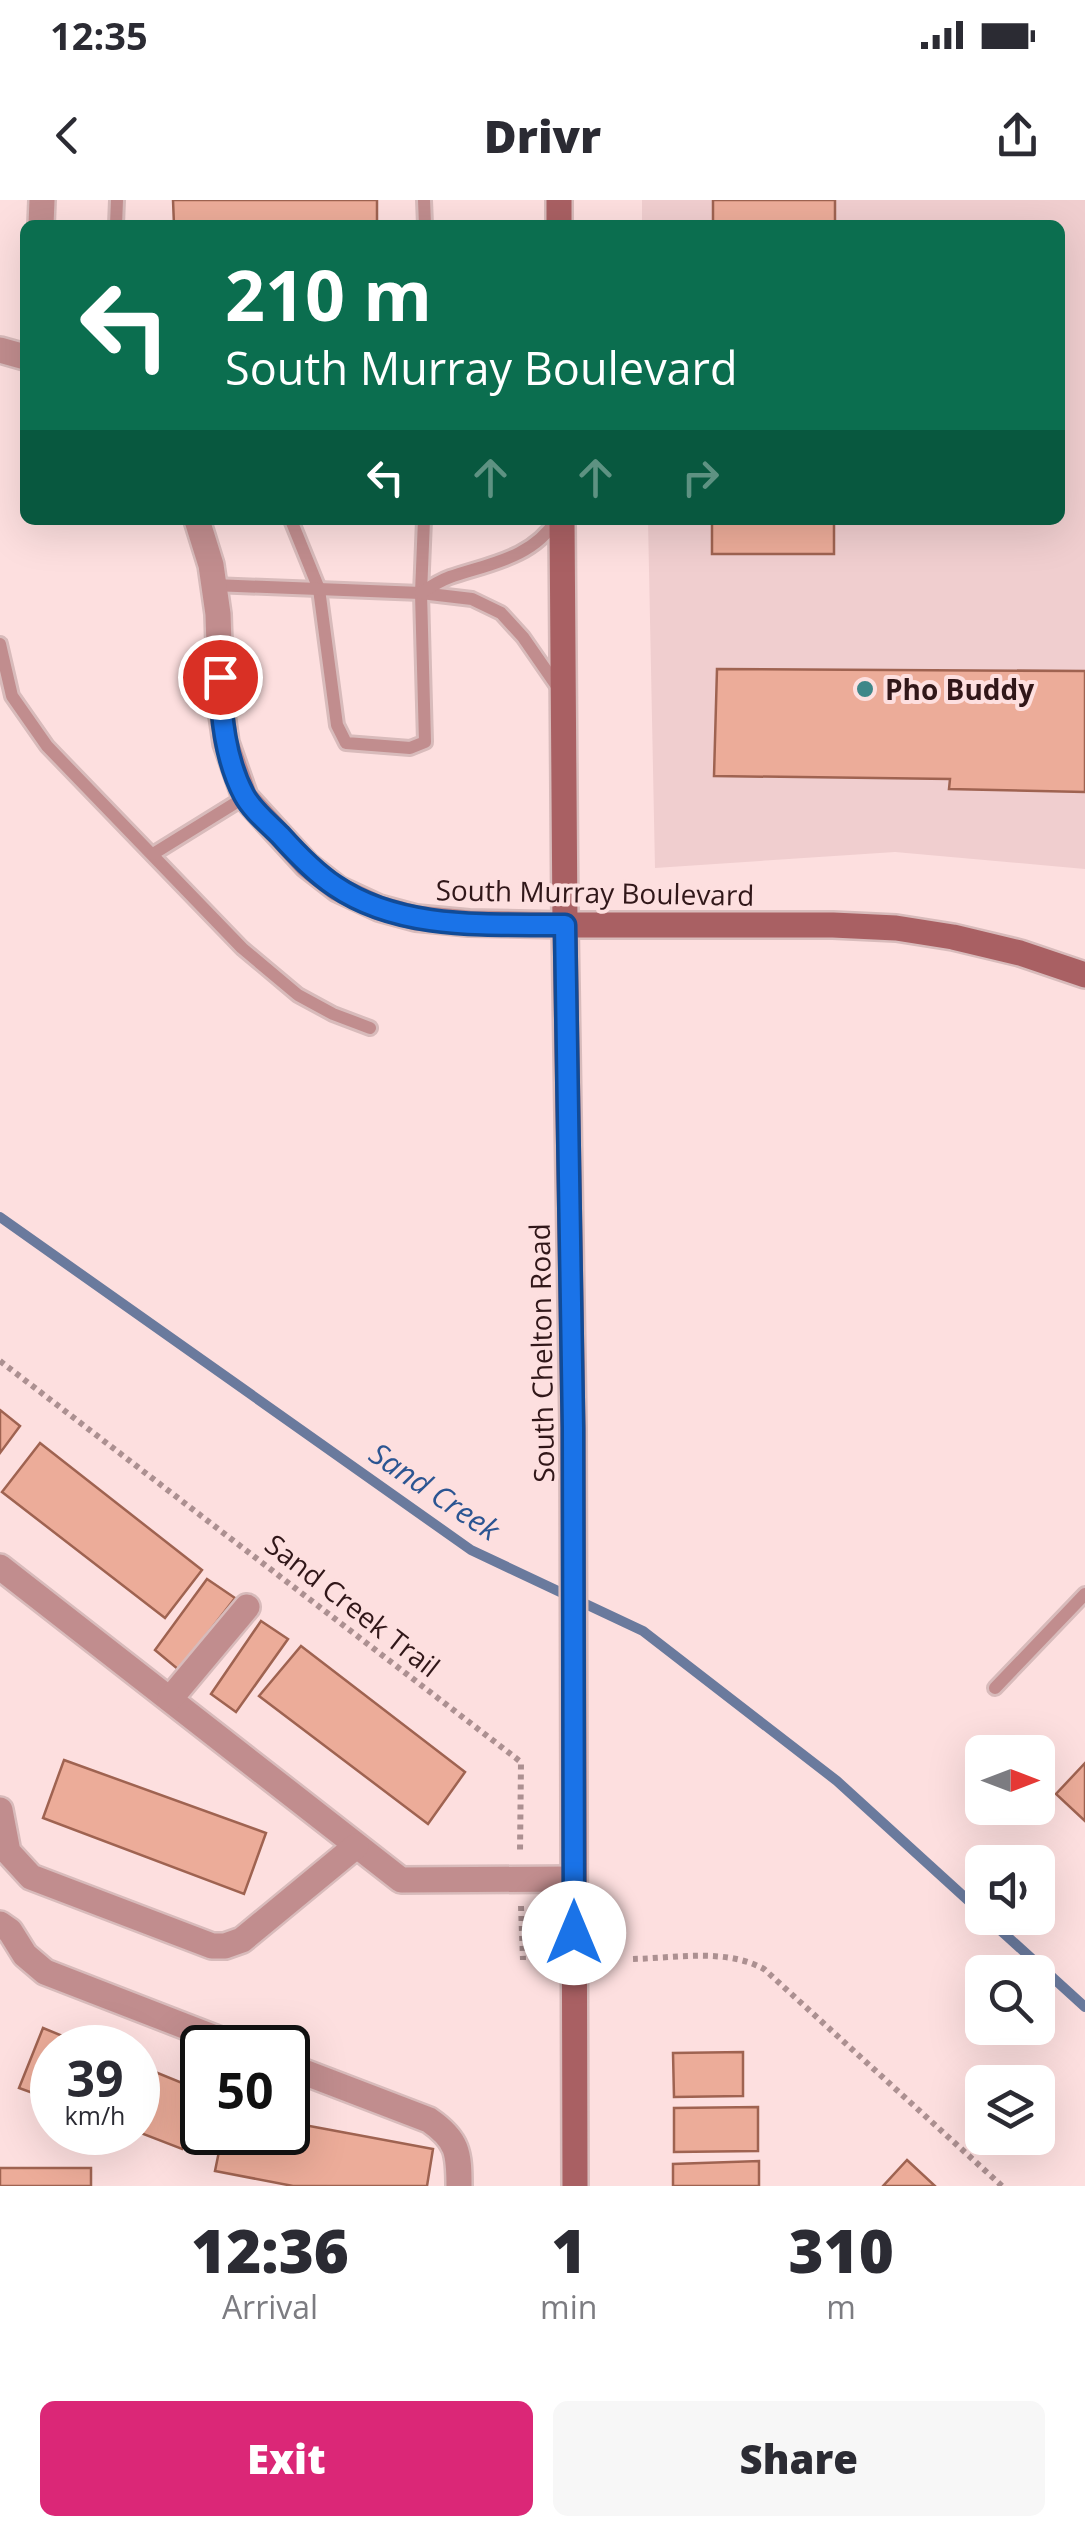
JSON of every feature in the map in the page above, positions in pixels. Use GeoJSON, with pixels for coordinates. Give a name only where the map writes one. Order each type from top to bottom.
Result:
{"type":"FeatureCollection","features":[{"type":"Feature","properties":{"kind":"main road","name":"South Chelton Road"},"geometry":{"type":"LineString","coordinates":[[559,525],[573,1428],[575,2186]]}},
{"type":"Feature","properties":{"kind":"main road","name":"South Murray Boulevard"},"geometry":{"type":"LineString","coordinates":[[565,925],[896,928],[1020,953],[1085,975]]}},
{"type":"Feature","properties":{"kind":"street","name":"South Murray Boulevard"},"geometry":{"type":"LineString","coordinates":[[198,525],[218,614],[226,744],[245,797],[306,865],[338,888],[379,908],[416,918],[469,924],[565,925]]}},
{"type":"Feature","properties":{"kind":"street"},"geometry":{"type":"LineString","coordinates":[[0,1567],[401,1880],[573,1879]]}},
{"type":"Feature","properties":{"kind":"street"},"geometry":{"type":"LineString","coordinates":[[170,1699],[247,1608]]}},
{"type":"Feature","properties":{"kind":"street"},"geometry":{"type":"LineString","coordinates":[[0,1810],[8,1852],[31,1877],[212,1946],[242,1940],[356,1846]]}},
{"type":"Feature","properties":{"kind":"street"},"geometry":{"type":"LineString","coordinates":[[0,1924],[10,1931],[24,1955],[45,1972],[182,2025]]}},
{"type":"Feature","properties":{"kind":"street"},"geometry":{"type":"LineString","coordinates":[[310,2074],[429,2120],[444,2130],[455,2144],[459,2186]]}},
{"type":"Feature","properties":{"kind":"lane"},"geometry":{"type":"LineString","coordinates":[[294,525],[319,589],[337,725],[346,744],[410,748],[426,742],[421,593],[424,525]]}},
{"type":"Feature","properties":{"kind":"lane"},"geometry":{"type":"LineString","coordinates":[[421,593],[445,578],[492,566],[528,548],[554,525]]}},
{"type":"Feature","properties":{"kind":"lane"},"geometry":{"type":"LineString","coordinates":[[213,585],[421,593],[472,599],[501,614],[524,637],[563,694]]}},
{"type":"Feature","properties":{"kind":"lane"},"geometry":{"type":"LineString","coordinates":[[0,644],[12,696],[46,746],[242,948],[298,995],[370,1028]]}},
{"type":"Feature","properties":{"kind":"lane"},"geometry":{"type":"LineString","coordinates":[[153,854],[245,797]]}},
{"type":"Feature","properties":{"kind":"lane"},"geometry":{"type":"LineString","coordinates":[[995,1688],[1085,1594]]}},
{"type":"Feature","properties":{"kind":"path","name":"Sand Creek Trail"},"geometry":{"type":"LineString","coordinates":[[0,1361],[521,1762],[524,1960]]}},
{"type":"Feature","properties":{"kind":"path"},"geometry":{"type":"LineString","coordinates":[[633,1959],[720,1956],[746,1959],[764,1970],[1002,2186]]}},
{"type":"Feature","properties":{"kind":"shaded area"},"geometry":{"type":"Polygon","coordinates":[[[642,200],[1085,200],[1085,869],[895,852],[655,868],[648,525],[1065,525],[1065,220],[642,220],[642,200]]]}},
{"type":"Feature","properties":{"kind":"building"},"geometry":{"type":"Polygon","coordinates":[[[173,200],[377,200],[377,220],[174,220],[173,200]]]}},
{"type":"Feature","properties":{"kind":"building"},"geometry":{"type":"Polygon","coordinates":[[[713,200],[835,200],[835,220],[713,220],[713,200]]]}},
{"type":"Feature","properties":{"kind":"building"},"geometry":{"type":"Polygon","coordinates":[[[712,525],[834,525],[834,554],[712,554],[712,525]]]}},
{"type":"Feature","properties":{"kind":"building"},"geometry":{"type":"Polygon","coordinates":[[[717,669],[1085,671],[1085,792],[949,789],[950,779],[714,776],[717,669]]]}},
{"type":"Feature","properties":{"kind":"building"},"geometry":{"type":"Polygon","coordinates":[[[0,1410],[20,1426],[0,1453],[0,1410]]]}},
{"type":"Feature","properties":{"kind":"building"},"geometry":{"type":"Polygon","coordinates":[[[40,1443],[202,1570],[165,1618],[2,1492],[40,1443]]]}},
{"type":"Feature","properties":{"kind":"building"},"geometry":{"type":"Polygon","coordinates":[[[207,1579],[235,1598],[179,1670],[155,1650],[207,1579]]]}},
{"type":"Feature","properties":{"kind":"building"},"geometry":{"type":"Polygon","coordinates":[[[261,1621],[288,1639],[236,1712],[211,1694],[261,1621]]]}},
{"type":"Feature","properties":{"kind":"building"},"geometry":{"type":"Polygon","coordinates":[[[301,1646],[465,1772],[428,1824],[259,1696],[301,1646]]]}},
{"type":"Feature","properties":{"kind":"building"},"geometry":{"type":"Polygon","coordinates":[[[64,1760],[266,1833],[244,1894],[43,1818],[64,1760]]]}},
{"type":"Feature","properties":{"kind":"building"},"geometry":{"type":"Polygon","coordinates":[[[1085,1763],[1085,1821],[1056,1794],[1085,1763]]]}},
{"type":"Feature","properties":{"kind":"building"},"geometry":{"type":"Polygon","coordinates":[[[743,2052],[743,2096],[674,2097],[673,2053],[743,2052]]]}},
{"type":"Feature","properties":{"kind":"building"},"geometry":{"type":"Polygon","coordinates":[[[30,2060],[30,2092],[19,2088],[30,2060]]]}},
{"type":"Feature","properties":{"kind":"building"},"geometry":{"type":"Polygon","coordinates":[[[160,2074],[180,2082],[180,2148],[160,2140],[160,2074]]]}},
{"type":"Feature","properties":{"kind":"building"},"geometry":{"type":"Polygon","coordinates":[[[758,2107],[758,2151],[674,2152],[674,2108],[758,2107]]]}},
{"type":"Feature","properties":{"kind":"building"},"geometry":{"type":"Polygon","coordinates":[[[310,2126],[433,2149],[427,2186],[293,2186],[215,2171],[218,2155],[310,2155],[310,2126]]]}},
{"type":"Feature","properties":{"kind":"building"},"geometry":{"type":"Polygon","coordinates":[[[907,2160],[935,2186],[883,2186],[907,2160]]]}},
{"type":"Feature","properties":{"kind":"building"},"geometry":{"type":"Polygon","coordinates":[[[759,2161],[759,2186],[673,2186],[673,2164],[759,2161]]]}},
{"type":"Feature","properties":{"kind":"building"},"geometry":{"type":"Polygon","coordinates":[[[0,2168],[91,2168],[91,2186],[0,2186],[0,2168]]]}},
{"type":"Feature","properties":{"kind":"waterway","name":"Sand Creek"},"geometry":{"type":"LineString","coordinates":[[0,1217],[471,1550],[643,1631],[837,1781],[965,1898]]}},
{"type":"Feature","properties":{"kind":"waterway","name":"Sand Creek"},"geometry":{"type":"LineString","coordinates":[[1006,1935],[1085,2007]]}},
{"type":"Feature","properties":{"kind":"place","name":"Pho Buddy"},"geometry":{"type":"Point","coordinates":[865,689]}},
{"type":"Feature","properties":{"kind":"route"},"geometry":{"type":"LineString","coordinates":[[220,677],[226,744],[245,797],[306,865],[338,888],[379,908],[416,918],[469,924],[565,925],[573,1428],[574,1933]]}}]}
